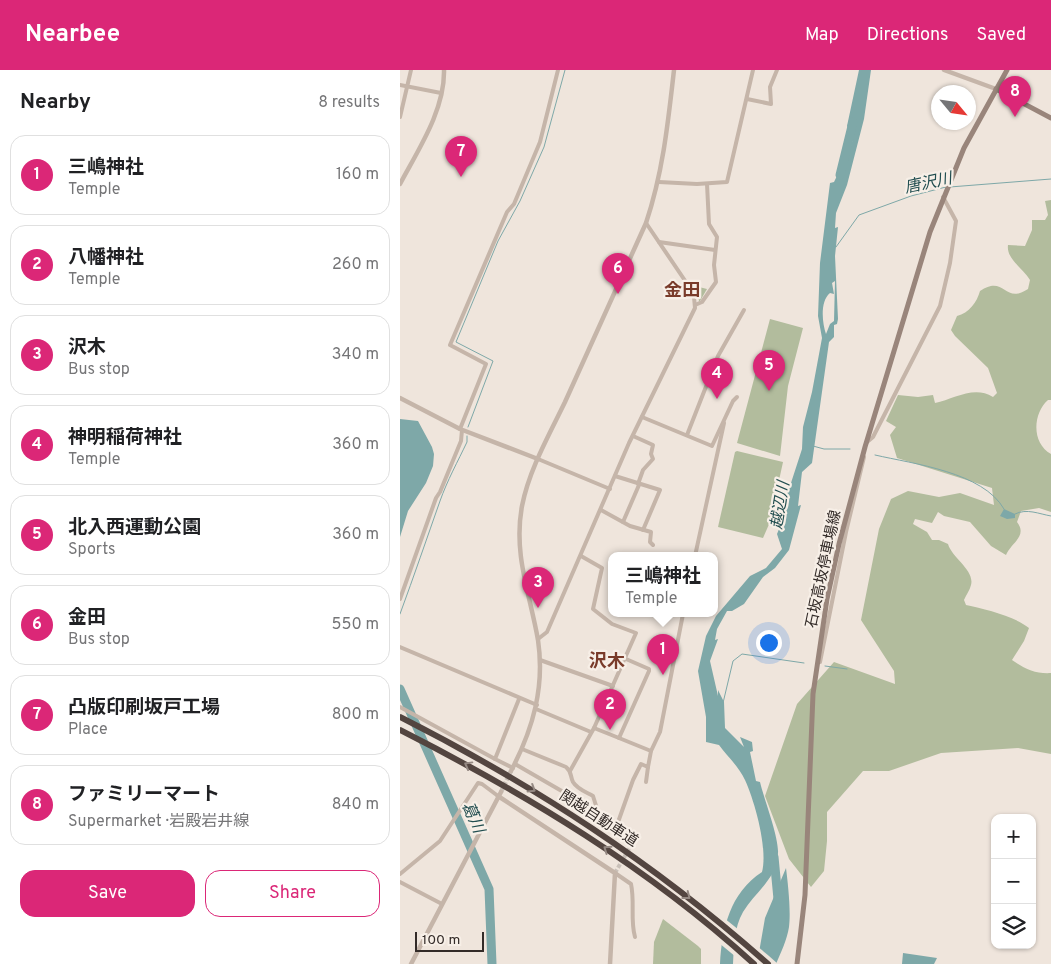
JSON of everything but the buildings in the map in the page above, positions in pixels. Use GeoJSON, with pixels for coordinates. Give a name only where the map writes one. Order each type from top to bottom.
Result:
{"type":"FeatureCollection","features":[{"type":"Feature","properties":{"kind":"highway","name":"関越自動車道"},"geometry":{"type":"LineString","coordinates":[[402,718],[485,760],[530,787],[649,866],[713,916],[768,964]]}},
{"type":"Feature","properties":{"kind":"highway","name":"関越自動車道"},"geometry":{"type":"LineString","coordinates":[[400,730],[468,764],[565,821],[647,877],[754,964]]}},
{"type":"Feature","properties":{"kind":"main road"},"geometry":{"type":"LineString","coordinates":[[1007,70],[996,89],[1051,118]]}},
{"type":"Feature","properties":{"kind":"main road","name":"石坂高坂停車場線"},"geometry":{"type":"LineString","coordinates":[[797,964],[805,895],[812,694],[827,598],[848,509],[913,287],[944,194],[996,89]]}},
{"type":"Feature","properties":{"kind":"street"},"geometry":{"type":"LineString","coordinates":[[400,117],[411,70]]}},
{"type":"Feature","properties":{"kind":"street"},"geometry":{"type":"LineString","coordinates":[[400,184],[431,122],[441,94],[444,70]]}},
{"type":"Feature","properties":{"kind":"street"},"geometry":{"type":"LineString","coordinates":[[400,599],[436,498],[460,441],[461,430],[486,364],[450,345],[507,212],[514,204],[540,142],[558,70]]}},
{"type":"Feature","properties":{"kind":"street"},"geometry":{"type":"LineString","coordinates":[[513,767],[522,749],[536,707],[540,660],[538,640],[522,571],[519,534],[525,495],[538,459],[646,223],[659,182],[668,132],[674,70]]}},
{"type":"Feature","properties":{"kind":"street"},"geometry":{"type":"LineString","coordinates":[[659,182],[707,184],[726,182],[753,70]]}},
{"type":"Feature","properties":{"kind":"street"},"geometry":{"type":"LineString","coordinates":[[747,100],[771,104],[770,87],[777,70]]}},
{"type":"Feature","properties":{"kind":"street"},"geometry":{"type":"LineString","coordinates":[[944,70],[996,89]]}},
{"type":"Feature","properties":{"kind":"street"},"geometry":{"type":"LineString","coordinates":[[400,85],[441,94]]}},
{"type":"Feature","properties":{"kind":"street"},"geometry":{"type":"LineString","coordinates":[[695,305],[702,302],[716,282],[715,250],[717,237],[709,224],[707,184]]}},
{"type":"Feature","properties":{"kind":"street"},"geometry":{"type":"LineString","coordinates":[[866,445],[873,437],[940,306],[950,263],[956,220],[944,194]]}},
{"type":"Feature","properties":{"kind":"street"},"geometry":{"type":"LineString","coordinates":[[538,640],[548,632],[632,436],[689,321],[695,305],[690,288],[646,223]]}},
{"type":"Feature","properties":{"kind":"street"},"geometry":{"type":"LineString","coordinates":[[659,242],[715,250]]}},
{"type":"Feature","properties":{"kind":"street"},"geometry":{"type":"LineString","coordinates":[[687,435],[718,356],[744,310]]}},
{"type":"Feature","properties":{"kind":"street"},"geometry":{"type":"LineString","coordinates":[[642,417],[712,446],[733,400],[737,397]]}},
{"type":"Feature","properties":{"kind":"street"},"geometry":{"type":"LineString","coordinates":[[400,398],[461,430],[610,489]]}},
{"type":"Feature","properties":{"kind":"street"},"geometry":{"type":"LineString","coordinates":[[696,552],[724,423]]}},
{"type":"Feature","properties":{"kind":"street"},"geometry":{"type":"LineString","coordinates":[[623,522],[643,470],[653,459],[651,454],[653,445],[632,436]]}},
{"type":"Feature","properties":{"kind":"street"},"geometry":{"type":"LineString","coordinates":[[615,476],[638,485],[660,490],[643,530]]}},
{"type":"Feature","properties":{"kind":"street"},"geometry":{"type":"LineString","coordinates":[[601,510],[623,522],[650,532],[650,542],[653,546]]}},
{"type":"Feature","properties":{"kind":"street"},"geometry":{"type":"LineString","coordinates":[[570,771],[626,659],[636,633],[612,624],[595,613],[592,604],[602,568],[581,556]]}},
{"type":"Feature","properties":{"kind":"street"},"geometry":{"type":"LineString","coordinates":[[646,782],[651,751],[660,732],[682,617]]}},
{"type":"Feature","properties":{"kind":"street"},"geometry":{"type":"LineString","coordinates":[[400,647],[536,707],[651,751]]}},
{"type":"Feature","properties":{"kind":"street"},"geometry":{"type":"LineString","coordinates":[[619,738],[649,671],[649,669],[626,659]]}},
{"type":"Feature","properties":{"kind":"street"},"geometry":{"type":"LineString","coordinates":[[540,660],[613,686]]}},
{"type":"Feature","properties":{"kind":"street"},"geometry":{"type":"LineString","coordinates":[[495,759],[519,699]]}},
{"type":"Feature","properties":{"kind":"street"},"geometry":{"type":"LineString","coordinates":[[400,707],[598,812],[636,837]]}},
{"type":"Feature","properties":{"kind":"street"},"geometry":{"type":"LineString","coordinates":[[522,749],[553,760],[570,771],[573,781],[578,788],[593,796],[598,812]]}},
{"type":"Feature","properties":{"kind":"street"},"geometry":{"type":"LineString","coordinates":[[617,825],[633,780],[641,764],[648,767]]}},
{"type":"Feature","properties":{"kind":"street"},"geometry":{"type":"LineString","coordinates":[[400,874],[433,848],[478,783],[482,784],[631,884],[632,926],[635,937]]}},
{"type":"Feature","properties":{"kind":"street"},"geometry":{"type":"LineString","coordinates":[[412,964],[499,794]]}},
{"type":"Feature","properties":{"kind":"street"},"geometry":{"type":"LineString","coordinates":[[610,964],[615,873]]}},
{"type":"Feature","properties":{"kind":"street"},"geometry":{"type":"LineString","coordinates":[[400,882],[442,904]]}},
{"type":"Feature","properties":{"kind":"green space"},"geometry":{"type":"Polygon","coordinates":[[[1051,200],[1051,400],[1048,400],[1039,412],[1036,428],[1040,443],[1051,454],[1051,512],[1039,508],[1021,511],[1017,522],[1021,531],[1020,535],[1006,555],[991,546],[970,522],[944,516],[938,512],[932,523],[915,519],[913,524],[927,532],[932,540],[939,540],[948,544],[967,569],[971,580],[964,600],[966,605],[1007,617],[1029,628],[1024,641],[1012,660],[1021,666],[1040,673],[1051,673],[1051,754],[1018,748],[941,753],[889,771],[863,771],[827,812],[824,871],[811,887],[789,859],[765,796],[797,704],[834,662],[895,684],[894,671],[861,620],[879,529],[891,499],[908,491],[939,497],[960,493],[994,505],[992,488],[897,458],[890,435],[896,427],[886,421],[898,395],[918,397],[933,395],[935,403],[964,394],[979,392],[993,397],[997,393],[988,368],[951,330],[957,316],[972,306],[980,291],[995,286],[1014,294],[1028,289],[1030,280],[1012,259],[1008,245],[1025,246],[1032,230],[1032,220],[1045,220],[1048,215],[1045,201],[1051,200]]]}},
{"type":"Feature","properties":{"kind":"green space"},"geometry":{"type":"Polygon","coordinates":[[[695,286],[707,289],[700,301],[699,301],[695,286]]]}},
{"type":"Feature","properties":{"kind":"green space"},"geometry":{"type":"Polygon","coordinates":[[[770,319],[803,328],[788,386],[780,456],[737,443],[770,319]]]}},
{"type":"Feature","properties":{"kind":"green space"},"geometry":{"type":"Polygon","coordinates":[[[735,452],[783,462],[770,522],[763,538],[718,527],[735,452]]]}},
{"type":"Feature","properties":{"kind":"green space"},"geometry":{"type":"Polygon","coordinates":[[[663,919],[701,949],[701,964],[653,964],[654,942],[663,919]]]}},
{"type":"Feature","properties":{"kind":"water"},"geometry":{"type":"Polygon","coordinates":[[[859,70],[871,70],[864,119],[847,185],[836,213],[835,228],[838,227],[835,256],[838,319],[837,324],[834,325],[834,337],[829,342],[812,463],[802,472],[798,506],[801,505],[789,550],[775,568],[763,577],[744,604],[732,611],[727,611],[717,629],[715,640],[718,639],[710,661],[718,696],[718,690],[724,702],[725,728],[744,747],[740,737],[752,742],[753,751],[750,752],[756,781],[760,782],[778,846],[777,862],[770,878],[740,918],[735,937],[733,964],[720,964],[723,937],[730,912],[742,890],[762,872],[763,851],[756,813],[743,775],[719,745],[706,742],[706,717],[698,671],[706,636],[716,617],[718,617],[718,614],[750,576],[766,568],[782,549],[777,534],[784,517],[789,496],[785,493],[790,486],[802,449],[803,427],[822,338],[818,316],[820,263],[830,183],[834,182],[853,139],[847,126],[859,70]],[[835,281],[832,283],[834,294],[830,293],[823,307],[826,334],[830,324],[834,321],[835,281]]]}},
{"type":"Feature","properties":{"kind":"water"},"geometry":{"type":"Polygon","coordinates":[[[400,419],[418,421],[434,454],[433,466],[426,483],[408,511],[400,537],[400,419]]]}},
{"type":"Feature","properties":{"kind":"water"},"geometry":{"type":"Polygon","coordinates":[[[1004,509],[1015,514],[1015,518],[1007,519],[1000,516],[1004,509]]]}},
{"type":"Feature","properties":{"kind":"water"},"geometry":{"type":"Polygon","coordinates":[[[786,868],[790,913],[787,937],[776,964],[757,964],[765,918],[786,868]]]}},
{"type":"Feature","properties":{"kind":"water"},"geometry":{"type":"Polygon","coordinates":[[[903,953],[937,958],[934,964],[902,964],[903,953]]]}},
{"type":"Feature","properties":{"kind":"pier"},"geometry":{"type":"Polygon","coordinates":[[[724,918],[739,930],[736,957],[719,943],[724,918]]]}},
{"type":"Feature","properties":{"kind":"pier"},"geometry":{"type":"Polygon","coordinates":[[[757,946],[769,956],[778,964],[755,964],[757,946]]]}},
{"type":"Feature","properties":{"kind":"waterway"},"geometry":{"type":"LineString","coordinates":[[468,427],[493,361],[456,342],[498,241],[520,201],[544,147],[565,70]]}},
{"type":"Feature","properties":{"kind":"waterway","name":"越辺川"},"geometry":{"type":"LineString","coordinates":[[840,175],[853,122]]}},
{"type":"Feature","properties":{"kind":"waterway","name":"唐沢川"},"geometry":{"type":"LineString","coordinates":[[950,187],[1051,179]]}},
{"type":"Feature","properties":{"kind":"waterway","name":"唐沢川"},"geometry":{"type":"LineString","coordinates":[[836,247],[859,215],[911,196],[946,187]]}},
{"type":"Feature","properties":{"kind":"waterway"},"geometry":{"type":"LineString","coordinates":[[400,614],[443,494],[467,442],[467,436]]}},
{"type":"Feature","properties":{"kind":"waterway"},"geometry":{"type":"LineString","coordinates":[[813,446],[824,449],[850,449]]}},
{"type":"Feature","properties":{"kind":"waterway"},"geometry":{"type":"LineString","coordinates":[[875,455],[927,466],[964,478],[994,496],[1004,509]]}},
{"type":"Feature","properties":{"kind":"waterway"},"geometry":{"type":"LineString","coordinates":[[1015,514],[1028,511],[1051,516]]}},
{"type":"Feature","properties":{"kind":"waterway"},"geometry":{"type":"LineString","coordinates":[[723,703],[733,661],[742,654],[804,663]]}},
{"type":"Feature","properties":{"kind":"waterway"},"geometry":{"type":"LineString","coordinates":[[825,666],[847,669]]}},
{"type":"Feature","properties":{"kind":"waterway","name":"葛川"},"geometry":{"type":"LineString","coordinates":[[400,689],[489,889],[492,964]]}},
{"type":"Feature","properties":{"kind":"waterway","name":"越辺川"},"geometry":{"type":"LineString","coordinates":[[774,857],[778,899]]}},
{"type":"Feature","properties":{"kind":"tunnel"},"geometry":{"type":"LineString","coordinates":[[501,792],[511,771]]}},
{"type":"Feature","properties":{"kind":"tunnel"},"geometry":{"type":"LineString","coordinates":[[615,873],[636,837]]}},
{"type":"Feature","properties":{"kind":"place","name":"ファミリーマート"},"geometry":{"type":"Point","coordinates":[1015,117]}},
{"type":"Feature","properties":{"kind":"place","name":"凸版印刷坂戸工場"},"geometry":{"type":"Point","coordinates":[461,177]}},
{"type":"Feature","properties":{"kind":"place","name":"金田"},"geometry":{"type":"Point","coordinates":[618,294]}},
{"type":"Feature","properties":{"kind":"place","name":"北入西運動公園"},"geometry":{"type":"Point","coordinates":[769,391]}},
{"type":"Feature","properties":{"kind":"place","name":"神明稲荷神社"},"geometry":{"type":"Point","coordinates":[717,399]}},
{"type":"Feature","properties":{"kind":"place","name":"沢木"},"geometry":{"type":"Point","coordinates":[538,608]}},
{"type":"Feature","properties":{"kind":"place","name":"三嶋神社"},"geometry":{"type":"Point","coordinates":[663,675]}},
{"type":"Feature","properties":{"kind":"place","name":"八幡神社"},"geometry":{"type":"Point","coordinates":[610,730]}},
{"type":"Feature","properties":{"kind":"district","name":"金田"},"geometry":{"type":"Point","coordinates":[682,290]}},
{"type":"Feature","properties":{"kind":"district","name":"沢木"},"geometry":{"type":"Point","coordinates":[607,661]}}]}
